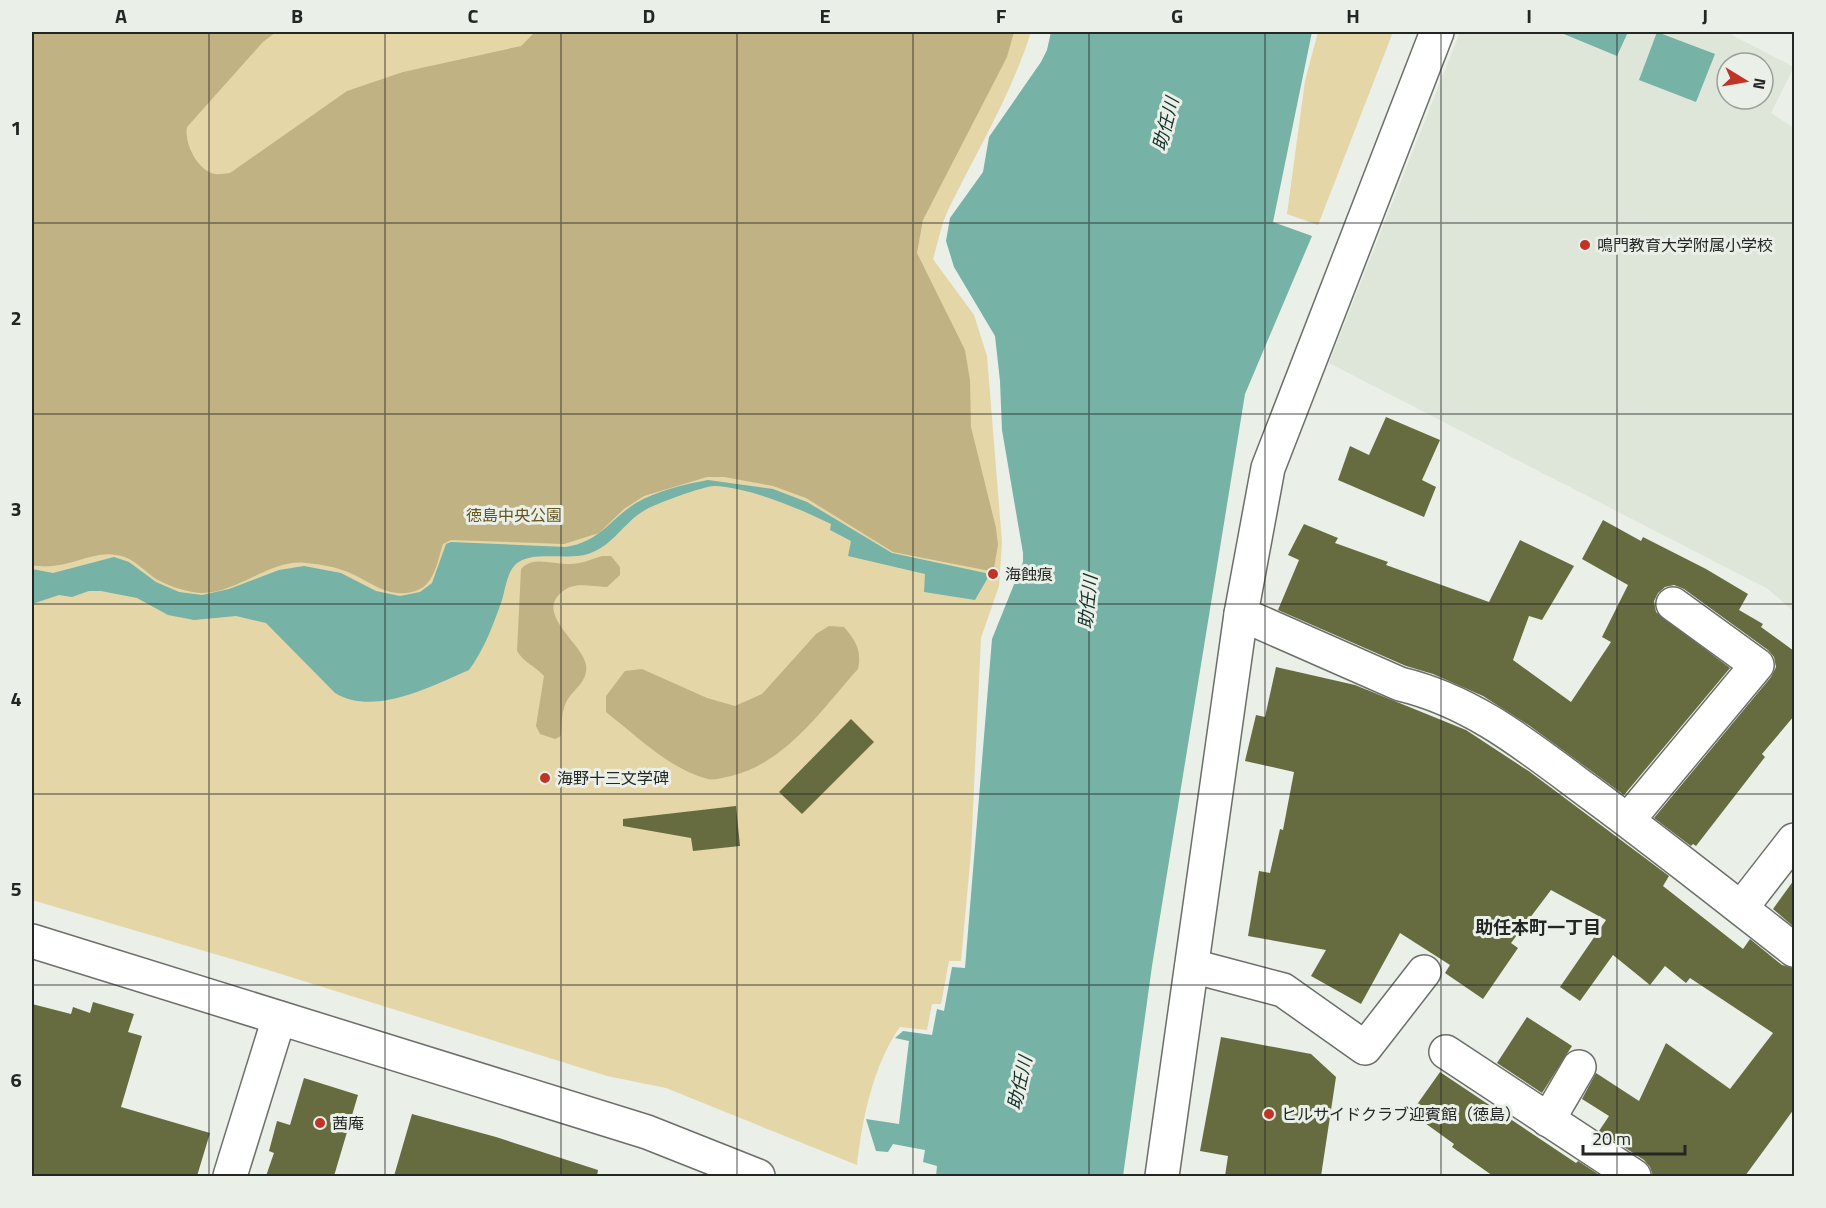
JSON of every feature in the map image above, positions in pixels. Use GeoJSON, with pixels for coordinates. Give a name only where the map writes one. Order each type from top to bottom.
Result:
{"type":"FeatureCollection","features":[{"type":"Feature","properties":{"kind":"street"},"geometry":{"type":"LineString","coordinates":[[1162,1176],[1240,614],[1268,468],[1437,32]]}},
{"type":"Feature","properties":{"kind":"street"},"geometry":{"type":"LineString","coordinates":[[1628,820],[1757,665],[1673,604]]}},
{"type":"Feature","properties":{"kind":"street"},"geometry":{"type":"LineString","coordinates":[[1240,614],[1400,684],[1425,690],[1494,722],[1628,820],[1794,950]]}},
{"type":"Feature","properties":{"kind":"street"},"geometry":{"type":"LineString","coordinates":[[1741,908],[1794,840]]}},
{"type":"Feature","properties":{"kind":"street"},"geometry":{"type":"LineString","coordinates":[[32,941],[636,1128],[758,1176]]}},
{"type":"Feature","properties":{"kind":"street"},"geometry":{"type":"LineString","coordinates":[[1192,966],[1282,990],[1365,1047],[1424,972]]}},
{"type":"Feature","properties":{"kind":"street"},"geometry":{"type":"LineString","coordinates":[[230,1176],[279,1018]]}},
{"type":"Feature","properties":{"kind":"street"},"geometry":{"type":"LineString","coordinates":[[1446,1052],[1634,1176]]}},
{"type":"Feature","properties":{"kind":"street"},"geometry":{"type":"LineString","coordinates":[[1548,1120],[1580,1067]]}},
{"type":"Feature","properties":{"kind":"shaded area","name":"鳴門教育大学附属小学校"},"geometry":{"type":"Polygon","coordinates":[[[1460,32],[1726,32],[1763,51],[1715,51],[1715,111],[1772,111],[1771,113],[1794,128],[1794,612],[1768,589],[1329,363],[1460,32]]]}},
{"type":"Feature","properties":{"kind":"shaded area","name":"鳴門教育大学附属小学校"},"geometry":{"type":"Polygon","coordinates":[[[1775,57],[1794,67],[1775,105],[1775,57]]]}},
{"type":"Feature","properties":{"kind":"green space","name":"徳島中央公園"},"geometry":{"type":"Polygon","coordinates":[[[32,32],[1031,32],[1004,100],[948,210],[933,259],[974,315],[987,356],[1002,542],[999,586],[981,638],[971,852],[961,961],[949,961],[941,1004],[932,1004],[927,1030],[900,1027],[891,1042],[870,1093],[857,1165],[666,1088],[607,1076],[265,969],[32,900],[32,32]]]}},
{"type":"Feature","properties":{"kind":"green space"},"geometry":{"type":"Polygon","coordinates":[[[32,32],[276,32],[263,42],[187,127],[190,148],[197,162],[209,171],[219,174],[230,173],[347,91],[403,72],[521,46],[535,32],[1014,32],[1007,57],[923,220],[917,253],[965,350],[970,380],[971,427],[996,528],[998,545],[994,568],[990,571],[893,552],[806,498],[773,486],[724,477],[707,477],[644,496],[624,509],[599,533],[564,544],[451,540],[443,544],[435,570],[424,587],[407,593],[378,588],[342,570],[306,563],[280,566],[227,588],[201,593],[163,583],[133,561],[116,555],[97,555],[56,566],[32,565],[32,32]]]}},
{"type":"Feature","properties":{"kind":"green space"},"geometry":{"type":"Polygon","coordinates":[[[1318,32],[1393,32],[1318,225],[1287,214],[1305,81],[1318,32]]]}},
{"type":"Feature","properties":{"kind":"green space"},"geometry":{"type":"Polygon","coordinates":[[[602,556],[611,556],[620,567],[620,575],[607,587],[579,585],[567,588],[557,597],[554,605],[554,614],[584,657],[586,665],[584,677],[566,702],[562,715],[561,736],[555,739],[540,734],[536,726],[544,676],[517,651],[521,569],[532,562],[574,564],[602,556]]]}},
{"type":"Feature","properties":{"kind":"green space"},"geometry":{"type":"Polygon","coordinates":[[[829,626],[844,627],[852,637],[858,651],[858,669],[802,733],[769,759],[751,769],[714,780],[694,774],[654,751],[606,712],[606,696],[625,671],[642,669],[707,698],[735,706],[762,694],[816,634],[829,626]]]}},
{"type":"Feature","properties":{"kind":"water","name":"助任川"},"geometry":{"type":"Polygon","coordinates":[[[1051,32],[1312,32],[1273,222],[1312,236],[1245,394],[1152,966],[1123,1176],[936,1176],[937,1166],[923,1162],[925,1150],[893,1144],[888,1152],[876,1151],[866,1119],[899,1124],[909,1041],[895,1038],[903,1031],[932,1035],[937,1009],[944,1011],[952,967],[965,968],[992,639],[1023,562],[1002,430],[995,336],[954,267],[946,241],[950,218],[983,172],[989,137],[1041,62],[1047,50],[1051,32]]]}},
{"type":"Feature","properties":{"kind":"water"},"geometry":{"type":"Polygon","coordinates":[[[1559,32],[1628,32],[1617,56],[1559,32]]]}},
{"type":"Feature","properties":{"kind":"water"},"geometry":{"type":"Polygon","coordinates":[[[1657,32],[1715,54],[1696,102],[1639,80],[1657,32]]]}},
{"type":"Feature","properties":{"kind":"water"},"geometry":{"type":"Polygon","coordinates":[[[708,480],[773,489],[807,502],[892,553],[990,574],[975,600],[924,592],[925,574],[848,556],[851,541],[830,530],[831,524],[790,506],[743,490],[709,487],[645,510],[611,540],[588,554],[538,557],[520,561],[510,573],[492,627],[469,670],[421,691],[367,702],[350,700],[335,693],[266,623],[236,616],[194,620],[168,615],[137,598],[101,591],[89,591],[72,597],[59,595],[32,604],[32,569],[53,573],[114,557],[129,562],[156,582],[179,592],[202,595],[229,589],[279,570],[304,566],[341,573],[376,591],[400,596],[420,592],[432,583],[446,544],[451,542],[566,547],[588,540],[644,499],[671,488],[708,480]]]}},
{"type":"Feature","properties":{"kind":"building"},"geometry":{"type":"Polygon","coordinates":[[[1386,417],[1440,440],[1422,480],[1436,487],[1424,517],[1338,480],[1350,446],[1369,455],[1386,417]]]}},
{"type":"Feature","properties":{"kind":"building"},"geometry":{"type":"Polygon","coordinates":[[[1603,520],[1641,541],[1643,537],[1706,569],[1748,594],[1739,610],[1763,624],[1761,627],[1794,651],[1794,716],[1762,754],[1765,757],[1696,846],[1693,844],[1691,846],[1654,818],[1771,677],[1776,667],[1774,657],[1768,650],[1684,589],[1674,585],[1665,587],[1654,601],[1656,612],[1730,668],[1624,795],[1530,726],[1483,696],[1433,674],[1406,666],[1278,610],[1299,560],[1288,555],[1304,524],[1338,538],[1335,543],[1388,562],[1386,565],[1489,602],[1520,540],[1574,566],[1542,620],[1529,616],[1513,660],[1571,702],[1611,642],[1602,637],[1628,585],[1582,559],[1603,520]]]}},
{"type":"Feature","properties":{"kind":"building"},"geometry":{"type":"Polygon","coordinates":[[[1276,667],[1355,685],[1466,730],[1530,772],[1669,876],[1663,886],[1743,949],[1750,939],[1782,965],[1794,968],[1794,1109],[1745,1176],[1653,1176],[1644,1160],[1599,1131],[1609,1116],[1582,1099],[1596,1073],[1639,1101],[1666,1043],[1730,1089],[1773,1033],[1690,978],[1686,983],[1665,966],[1650,985],[1613,955],[1580,1001],[1560,987],[1606,920],[1551,890],[1511,943],[1518,948],[1483,999],[1445,973],[1450,965],[1400,933],[1361,1004],[1311,976],[1326,950],[1248,936],[1259,871],[1270,873],[1280,829],[1283,830],[1294,772],[1245,761],[1256,715],[1265,717],[1276,667]]]}},
{"type":"Feature","properties":{"kind":"building"},"geometry":{"type":"Polygon","coordinates":[[[851,719],[874,742],[802,814],[779,792],[851,719]]]}},
{"type":"Feature","properties":{"kind":"building"},"geometry":{"type":"Polygon","coordinates":[[[736,806],[740,846],[693,851],[691,838],[623,826],[623,819],[736,806]]]}},
{"type":"Feature","properties":{"kind":"building"},"geometry":{"type":"Polygon","coordinates":[[[1794,880],[1794,927],[1773,909],[1794,880]]]}},
{"type":"Feature","properties":{"kind":"building"},"geometry":{"type":"Polygon","coordinates":[[[93,1002],[134,1014],[128,1032],[142,1036],[121,1107],[210,1133],[197,1176],[32,1176],[32,1004],[71,1014],[73,1007],[90,1013],[93,1002]]]}},
{"type":"Feature","properties":{"kind":"building"},"geometry":{"type":"Polygon","coordinates":[[[1527,1017],[1572,1046],[1542,1093],[1497,1063],[1527,1017]]]}},
{"type":"Feature","properties":{"kind":"building","name":"ヒルサイドクラブ迎賓館（徳島）"},"geometry":{"type":"Polygon","coordinates":[[[1221,1037],[1311,1054],[1336,1077],[1321,1176],[1225,1176],[1228,1156],[1200,1151],[1221,1037]]]}},
{"type":"Feature","properties":{"kind":"building"},"geometry":{"type":"Polygon","coordinates":[[[1440,1072],[1576,1163],[1578,1161],[1601,1176],[1493,1176],[1452,1147],[1454,1144],[1411,1113],[1440,1072]]]}},
{"type":"Feature","properties":{"kind":"building","name":"茜庵"},"geometry":{"type":"Polygon","coordinates":[[[304,1078],[358,1095],[334,1176],[266,1176],[274,1153],[269,1151],[277,1121],[290,1125],[304,1078]]]}},
{"type":"Feature","properties":{"kind":"building"},"geometry":{"type":"Polygon","coordinates":[[[412,1114],[496,1137],[598,1170],[597,1176],[394,1176],[412,1114]]]}},
{"type":"Feature","properties":{"kind":"place","name":"鳴門教育大学附属小学校"},"geometry":{"type":"Point","coordinates":[1585,245]}},
{"type":"Feature","properties":{"kind":"place","name":"海蝕痕"},"geometry":{"type":"Point","coordinates":[993,574]}},
{"type":"Feature","properties":{"kind":"place","name":"海野十三文学碑"},"geometry":{"type":"Point","coordinates":[545,778]}},
{"type":"Feature","properties":{"kind":"place","name":"ヒルサイドクラブ迎賓館（徳島）"},"geometry":{"type":"Point","coordinates":[1269,1114]}},
{"type":"Feature","properties":{"kind":"place","name":"茜庵"},"geometry":{"type":"Point","coordinates":[320,1123]}},
{"type":"Feature","properties":{"kind":"district","name":"助任本町一丁目"},"geometry":{"type":"Point","coordinates":[1538,928]}}]}
